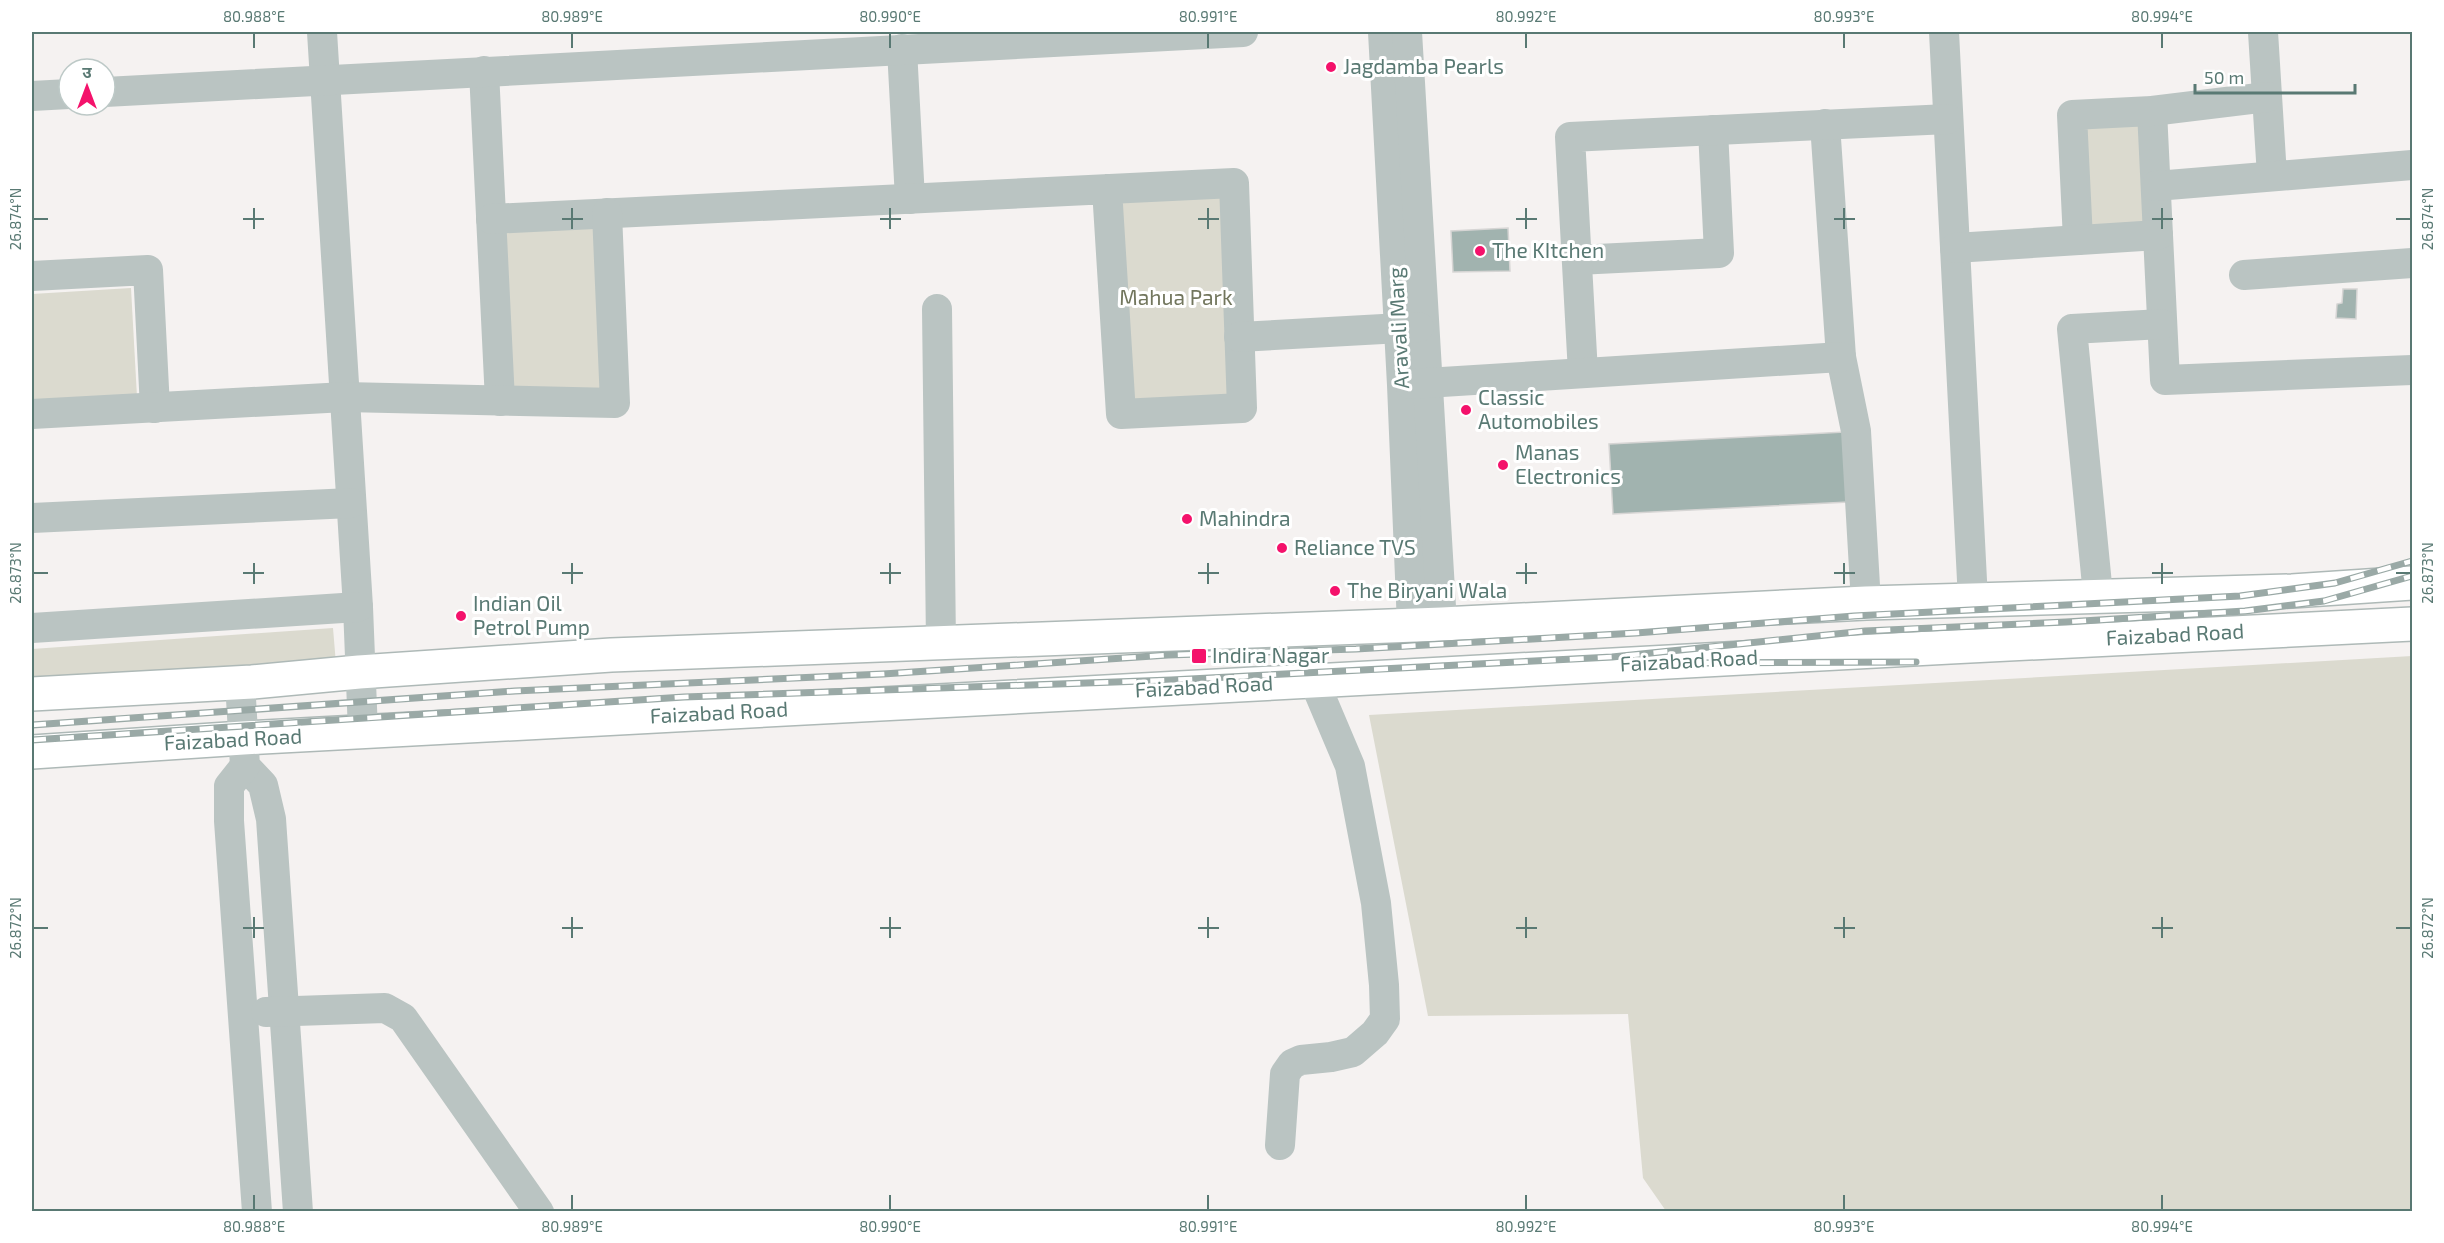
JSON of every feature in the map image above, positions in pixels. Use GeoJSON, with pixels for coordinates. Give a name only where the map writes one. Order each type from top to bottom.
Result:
{"type":"FeatureCollection","features":[{"type":"Feature","properties":{"kind":"main road"},"geometry":{"type":"LineString","coordinates":[[2360,588],[2412,566]]}},
{"type":"Feature","properties":{"kind":"main road","name":"Faizabad Road"},"geometry":{"type":"LineString","coordinates":[[32,694],[610,656],[1427,624],[1866,603],[2360,588],[2412,583]]}},
{"type":"Feature","properties":{"kind":"main road","name":"Faizabad Road"},"geometry":{"type":"LineString","coordinates":[[32,752],[244,752],[363,732],[2412,624]]}},
{"type":"Feature","properties":{"kind":"street"},"geometry":{"type":"LineString","coordinates":[[322,32],[358,607],[363,732]]}},
{"type":"Feature","properties":{"kind":"street"},"geometry":{"type":"LineString","coordinates":[[117,91],[484,71],[786,43],[902,49],[1206,32],[1243,32]]}},
{"type":"Feature","properties":{"kind":"street","name":"Aravali Marg"},"geometry":{"type":"LineString","coordinates":[[1383,32],[1412,327]]}},
{"type":"Feature","properties":{"kind":"street","name":"Aravali Marg"},"geometry":{"type":"LineString","coordinates":[[1407,32],[1412,327],[1427,624]]}},
{"type":"Feature","properties":{"kind":"street"},"geometry":{"type":"LineString","coordinates":[[1944,32],[1973,600]]}},
{"type":"Feature","properties":{"kind":"street"},"geometry":{"type":"LineString","coordinates":[[2263,32],[2272,176]]}},
{"type":"Feature","properties":{"kind":"street"},"geometry":{"type":"LineString","coordinates":[[902,49],[910,199]]}},
{"type":"Feature","properties":{"kind":"street"},"geometry":{"type":"LineString","coordinates":[[484,71],[500,401]]}},
{"type":"Feature","properties":{"kind":"street"},"geometry":{"type":"LineString","coordinates":[[32,96],[57,95]]}},
{"type":"Feature","properties":{"kind":"street"},"geometry":{"type":"LineString","coordinates":[[2078,240],[2073,115],[2152,111],[2267,97]]}},
{"type":"Feature","properties":{"kind":"street"},"geometry":{"type":"LineString","coordinates":[[2152,111],[2165,380],[2412,370]]}},
{"type":"Feature","properties":{"kind":"street"},"geometry":{"type":"LineString","coordinates":[[1583,373],[1570,137],[1948,118]]}},
{"type":"Feature","properties":{"kind":"street"},"geometry":{"type":"LineString","coordinates":[[1825,124],[1841,357],[1856,431],[1866,603]]}},
{"type":"Feature","properties":{"kind":"street"},"geometry":{"type":"LineString","coordinates":[[1577,260],[1719,253],[1713,130]]}},
{"type":"Feature","properties":{"kind":"street"},"geometry":{"type":"LineString","coordinates":[[2156,186],[2412,165]]}},
{"type":"Feature","properties":{"kind":"street"},"geometry":{"type":"LineString","coordinates":[[491,219],[607,213],[910,199],[1107,189],[1233,183],[1242,408],[1121,414],[1107,189]]}},
{"type":"Feature","properties":{"kind":"street"},"geometry":{"type":"LineString","coordinates":[[32,414],[345,397],[615,403],[607,213]]}},
{"type":"Feature","properties":{"kind":"street"},"geometry":{"type":"LineString","coordinates":[[1955,248],[2158,235]]}},
{"type":"Feature","properties":{"kind":"street"},"geometry":{"type":"LineString","coordinates":[[2244,275],[2412,264]]}},
{"type":"Feature","properties":{"kind":"street"},"geometry":{"type":"LineString","coordinates":[[32,276],[148,270],[155,408]]}},
{"type":"Feature","properties":{"kind":"street"},"geometry":{"type":"LineString","coordinates":[[937,309],[941,644]]}},
{"type":"Feature","properties":{"kind":"street"},"geometry":{"type":"LineString","coordinates":[[2098,595],[2072,329],[2163,324]]}},
{"type":"Feature","properties":{"kind":"street"},"geometry":{"type":"LineString","coordinates":[[1239,337],[1412,327]]}},
{"type":"Feature","properties":{"kind":"street"},"geometry":{"type":"LineString","coordinates":[[1415,384],[1841,357]]}},
{"type":"Feature","properties":{"kind":"street"},"geometry":{"type":"LineString","coordinates":[[32,518],[351,503]]}},
{"type":"Feature","properties":{"kind":"street"},"geometry":{"type":"LineString","coordinates":[[32,628],[358,607]]}},
{"type":"Feature","properties":{"kind":"street"},"geometry":{"type":"LineString","coordinates":[[1280,1145],[1285,1074],[1292,1064],[1301,1060],[1353,1052],[1375,1034],[1385,1019],[1376,903],[1350,766],[1314,681]]}},
{"type":"Feature","properties":{"kind":"street"},"geometry":{"type":"LineString","coordinates":[[240,682],[244,752],[263,785],[271,819],[298,1212]]}},
{"type":"Feature","properties":{"kind":"street"},"geometry":{"type":"LineString","coordinates":[[244,752],[229,786],[242,1014],[257,1212]]}},
{"type":"Feature","properties":{"kind":"street"},"geometry":{"type":"LineString","coordinates":[[242,1014],[385,1008],[403,1018],[539,1212]]}},
{"type":"Feature","properties":{"kind":"green space"},"geometry":{"type":"Polygon","coordinates":[[[2147,119],[2152,228],[2086,231],[2081,122],[2147,119]]]}},
{"type":"Feature","properties":{"kind":"green space","name":"Mahua Park"},"geometry":{"type":"Polygon","coordinates":[[[1222,193],[1232,399],[1130,404],[1120,198],[1222,193]]]}},
{"type":"Feature","properties":{"kind":"green space"},"geometry":{"type":"Polygon","coordinates":[[[596,225],[604,391],[513,391],[506,228],[596,225]]]}},
{"type":"Feature","properties":{"kind":"green space"},"geometry":{"type":"Polygon","coordinates":[[[131,288],[137,397],[32,403],[32,294],[131,288]]]}},
{"type":"Feature","properties":{"kind":"green space"},"geometry":{"type":"Polygon","coordinates":[[[333,628],[337,676],[32,698],[32,649],[333,628]]]}},
{"type":"Feature","properties":{"kind":"green space"},"geometry":{"type":"Polygon","coordinates":[[[2412,656],[2412,1211],[1666,1211],[1643,1178],[1628,1014],[1428,1016],[1369,715],[2412,656]]]}},
{"type":"Feature","properties":{"kind":"building","name":"The KItchen"},"geometry":{"type":"Polygon","coordinates":[[[1508,228],[1510,271],[1453,272],[1451,231],[1508,228]]]}},
{"type":"Feature","properties":{"kind":"building"},"geometry":{"type":"Polygon","coordinates":[[[2343,289],[2357,289],[2356,319],[2336,318],[2337,304],[2342,303],[2343,289]]]}},
{"type":"Feature","properties":{"kind":"building"},"geometry":{"type":"Polygon","coordinates":[[[1845,432],[1849,502],[1613,514],[1609,444],[1845,432]]]}},
{"type":"Feature","properties":{"kind":"railway"},"geometry":{"type":"LineString","coordinates":[[32,725],[515,691],[883,674],[1168,655],[1356,649],[1636,633],[1854,616],[2240,596],[2335,583],[2412,561]]}},
{"type":"Feature","properties":{"kind":"railway"},"geometry":{"type":"LineString","coordinates":[[32,740],[684,697],[1171,680],[1612,657],[1865,631],[2245,611],[2324,601],[2412,576]]}},
{"type":"Feature","properties":{"kind":"railway"},"geometry":{"type":"LineString","coordinates":[[1648,660],[1693,663],[1916,662]]}},
{"type":"Feature","properties":{"kind":"place","name":"Jagdamba Pearls"},"geometry":{"type":"Point","coordinates":[1331,67]}},
{"type":"Feature","properties":{"kind":"place","name":"The KItchen"},"geometry":{"type":"Point","coordinates":[1480,251]}},
{"type":"Feature","properties":{"kind":"place","name":"Classic Automobiles"},"geometry":{"type":"Point","coordinates":[1466,410]}},
{"type":"Feature","properties":{"kind":"place","name":"Manas Electronics"},"geometry":{"type":"Point","coordinates":[1503,465]}},
{"type":"Feature","properties":{"kind":"place","name":"Mahindra"},"geometry":{"type":"Point","coordinates":[1187,519]}},
{"type":"Feature","properties":{"kind":"place","name":"Reliance TVS"},"geometry":{"type":"Point","coordinates":[1282,548]}},
{"type":"Feature","properties":{"kind":"place","name":"The Biryani Wala"},"geometry":{"type":"Point","coordinates":[1335,591]}},
{"type":"Feature","properties":{"kind":"place","name":"Indian Oil Petrol Pump"},"geometry":{"type":"Point","coordinates":[461,616]}},
{"type":"Feature","properties":{"kind":"place","name":"Indira Nagar"},"geometry":{"type":"Point","coordinates":[1199,656]}}]}
